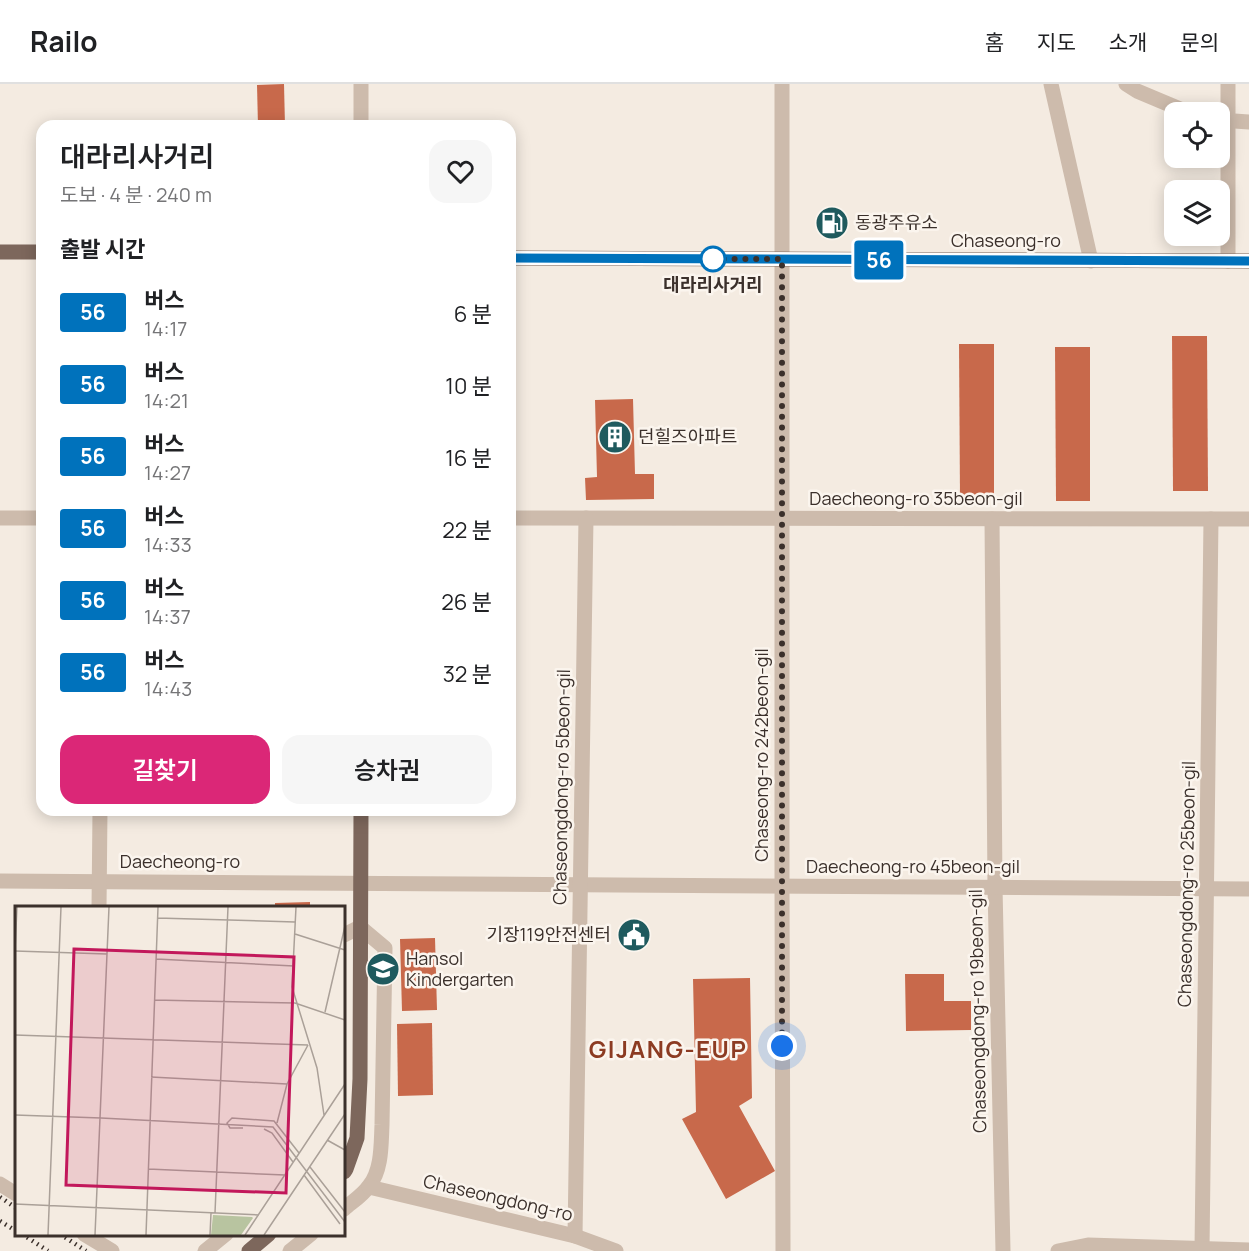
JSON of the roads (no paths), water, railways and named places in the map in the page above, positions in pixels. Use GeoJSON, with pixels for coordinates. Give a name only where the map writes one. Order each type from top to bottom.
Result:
{"type":"FeatureCollection","features":[{"type":"Feature","properties":{"kind":"main road"},"geometry":{"type":"LineString","coordinates":[[0,252],[36,252]]}},
{"type":"Feature","properties":{"kind":"main road","name":"Chaseong-ro"},"geometry":{"type":"LineString","coordinates":[[516,258],[1249,261]]}},
{"type":"Feature","properties":{"kind":"main road"},"geometry":{"type":"LineString","coordinates":[[345,1170],[357,1138],[360,1079],[361,816]]}},
{"type":"Feature","properties":{"kind":"main road"},"geometry":{"type":"LineString","coordinates":[[249,1251],[267,1236]]}},
{"type":"Feature","properties":{"kind":"street"},"geometry":{"type":"LineString","coordinates":[[361,84],[361,120]]}},
{"type":"Feature","properties":{"kind":"street","name":"Chaseong-ro 242beon-gil"},"geometry":{"type":"LineString","coordinates":[[782,84],[783,1251]]}},
{"type":"Feature","properties":{"kind":"street"},"geometry":{"type":"LineString","coordinates":[[1051,84],[1091,261]]}},
{"type":"Feature","properties":{"kind":"street"},"geometry":{"type":"LineString","coordinates":[[1126,84],[1164,102]]}},
{"type":"Feature","properties":{"kind":"street"},"geometry":{"type":"LineString","coordinates":[[1226,102],[1228,84]]}},
{"type":"Feature","properties":{"kind":"street"},"geometry":{"type":"LineString","coordinates":[[1230,121],[1249,122]]}},
{"type":"Feature","properties":{"kind":"street"},"geometry":{"type":"LineString","coordinates":[[1225,168],[1228,261]]}},
{"type":"Feature","properties":{"kind":"street"},"geometry":{"type":"LineString","coordinates":[[0,518],[36,518]]}},
{"type":"Feature","properties":{"kind":"street","name":"Daecheong-ro 35beon-gil"},"geometry":{"type":"LineString","coordinates":[[516,518],[1249,519]]}},
{"type":"Feature","properties":{"kind":"street","name":"Chaseongdong-ro 5beon-gil"},"geometry":{"type":"LineString","coordinates":[[575,1236],[586,518]]}},
{"type":"Feature","properties":{"kind":"street","name":"Chaseongdong-ro 19beon-gil"},"geometry":{"type":"LineString","coordinates":[[992,519],[995,887],[1003,1251]]}},
{"type":"Feature","properties":{"kind":"street","name":"Chaseongdong-ro 25beon-gil"},"geometry":{"type":"LineString","coordinates":[[1202,1249],[1211,519]]}},
{"type":"Feature","properties":{"kind":"street"},"geometry":{"type":"LineString","coordinates":[[99,906],[100,816]]}},
{"type":"Feature","properties":{"kind":"street","name":"Daecheong-ro"},"geometry":{"type":"LineString","coordinates":[[0,881],[361,882]]}},
{"type":"Feature","properties":{"kind":"street","name":"Daecheong-ro 45beon-gil"},"geometry":{"type":"LineString","coordinates":[[361,882],[1249,889]]}},
{"type":"Feature","properties":{"kind":"street"},"geometry":{"type":"LineString","coordinates":[[345,934],[360,927],[385,948],[381,1146],[377,1171],[369,1187],[345,1208]]}},
{"type":"Feature","properties":{"kind":"street"},"geometry":{"type":"LineString","coordinates":[[0,1184],[15,1193]]}},
{"type":"Feature","properties":{"kind":"street","name":"Chaseongdong-ro"},"geometry":{"type":"LineString","coordinates":[[369,1187],[575,1236],[616,1251]]}},
{"type":"Feature","properties":{"kind":"street"},"geometry":{"type":"LineString","coordinates":[[90,1236],[112,1251]]}},
{"type":"Feature","properties":{"kind":"street"},"geometry":{"type":"LineString","coordinates":[[205,1251],[224,1236]]}},
{"type":"Feature","properties":{"kind":"street"},"geometry":{"type":"LineString","coordinates":[[290,1251],[309,1236]]}},
{"type":"Feature","properties":{"kind":"street"},"geometry":{"type":"LineString","coordinates":[[1058,1251],[1088,1245],[1249,1250]]}},
{"type":"Feature","properties":{"kind":"railway"},"geometry":{"type":"LineString","coordinates":[[0,1197],[15,1207]]}},
{"type":"Feature","properties":{"kind":"railway"},"geometry":{"type":"LineString","coordinates":[[0,1221],[15,1230]]}},
{"type":"Feature","properties":{"kind":"railway"},"geometry":{"type":"LineString","coordinates":[[25,1236],[48,1251]]}},
{"type":"Feature","properties":{"kind":"railway"},"geometry":{"type":"LineString","coordinates":[[63,1236],[86,1251]]}},
{"type":"Feature","properties":{"kind":"place","name":"동광주유소"},"geometry":{"type":"Point","coordinates":[832,223]}},
{"type":"Feature","properties":{"kind":"place","name":"대라리사거리"},"geometry":{"type":"Point","coordinates":[713,259]}},
{"type":"Feature","properties":{"kind":"place","name":"던힐즈아파트"},"geometry":{"type":"Point","coordinates":[615,437]}},
{"type":"Feature","properties":{"kind":"place","name":"기장119안전센터"},"geometry":{"type":"Point","coordinates":[634,935]}},
{"type":"Feature","properties":{"kind":"place","name":"Hansol Kindergarten"},"geometry":{"type":"Point","coordinates":[383,969]}},
{"type":"Feature","properties":{"kind":"district","name":"GIJANG-EUP"},"geometry":{"type":"Point","coordinates":[668,1050]}}]}
